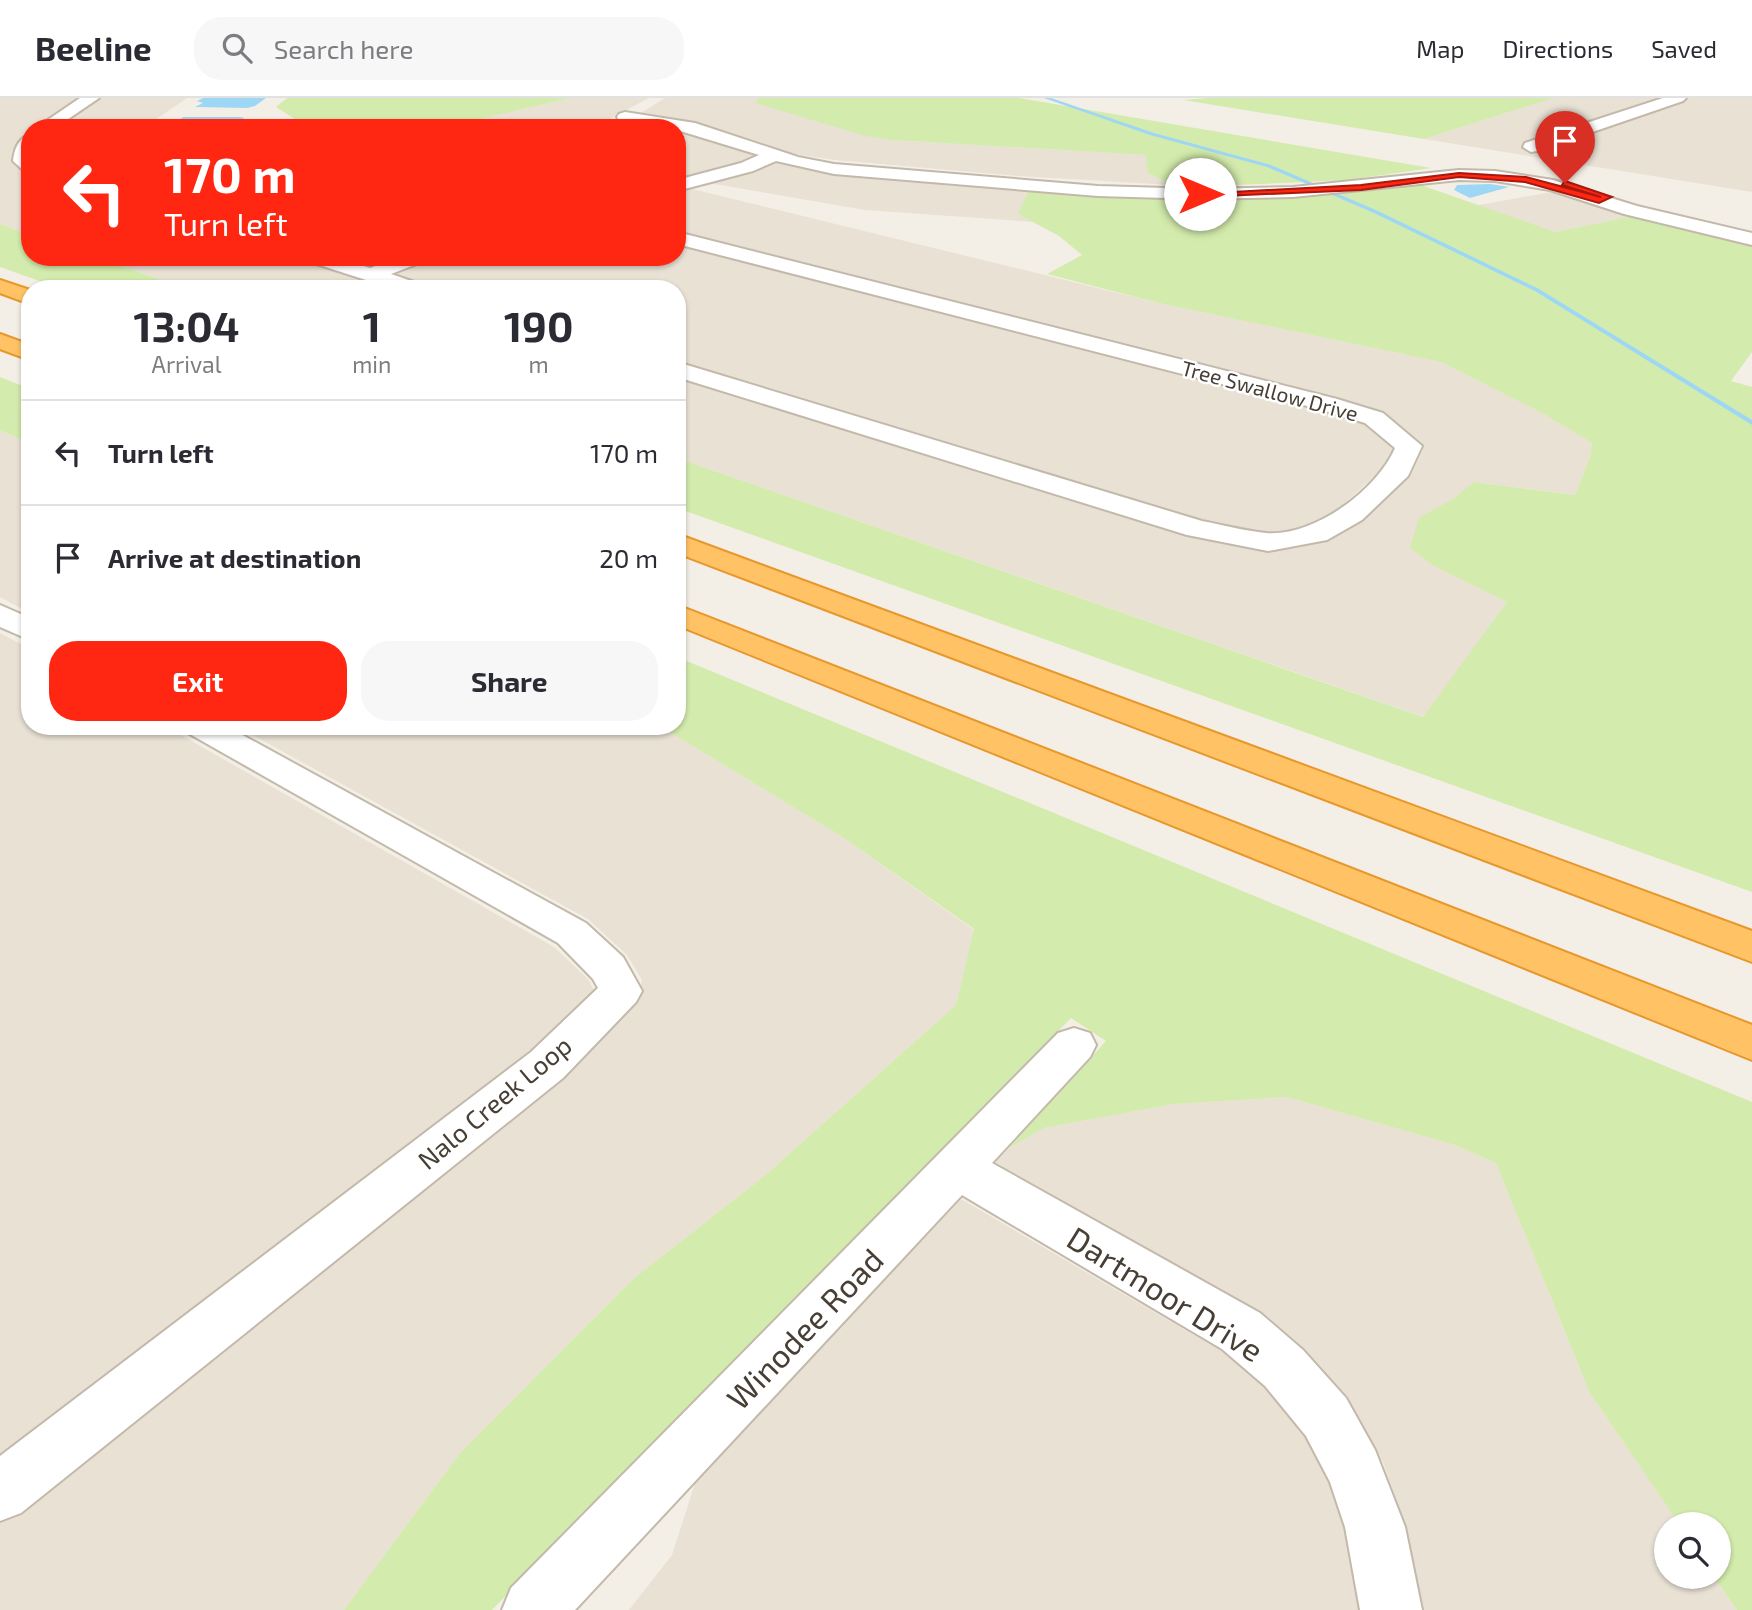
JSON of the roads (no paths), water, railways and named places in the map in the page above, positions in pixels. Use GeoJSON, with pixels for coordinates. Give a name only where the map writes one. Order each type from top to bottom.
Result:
{"type":"FeatureCollection","features":[{"type":"Feature","properties":{"kind":"highway"},"geometry":{"type":"LineString","coordinates":[[0,286],[21,294]]}},
{"type":"Feature","properties":{"kind":"highway"},"geometry":{"type":"LineString","coordinates":[[0,341],[21,349]]}},
{"type":"Feature","properties":{"kind":"highway"},"geometry":{"type":"LineString","coordinates":[[686,546],[1752,947]]}},
{"type":"Feature","properties":{"kind":"highway"},"geometry":{"type":"LineString","coordinates":[[686,618],[1752,1043]]}},
{"type":"Feature","properties":{"kind":"street"},"geometry":{"type":"LineString","coordinates":[[58,119],[91,98]]}},
{"type":"Feature","properties":{"kind":"street"},"geometry":{"type":"LineString","coordinates":[[1531,147],[1678,98]]}},
{"type":"Feature","properties":{"kind":"street"},"geometry":{"type":"LineString","coordinates":[[621,119],[652,102]]}},
{"type":"Feature","properties":{"kind":"street"},"geometry":{"type":"LineString","coordinates":[[625,117],[638,119]]}},
{"type":"Feature","properties":{"kind":"street"},"geometry":{"type":"LineString","coordinates":[[686,127],[815,166],[1160,194],[1288,190],[1479,175],[1538,182],[1752,239]]}},
{"type":"Feature","properties":{"kind":"street"},"geometry":{"type":"LineString","coordinates":[[686,184],[779,155]]}},
{"type":"Feature","properties":{"kind":"street"},"geometry":{"type":"LineString","coordinates":[[1604,199],[1752,233]]}},
{"type":"Feature","properties":{"kind":"street","name":"Tree Swallow Drive"},"geometry":{"type":"LineString","coordinates":[[686,240],[1328,404],[1374,418],[1409,446],[1399,470],[1352,514],[1317,534],[1268,542],[1197,529],[686,372]]}},
{"type":"Feature","properties":{"kind":"street"},"geometry":{"type":"LineString","coordinates":[[342,266],[387,280]]}},
{"type":"Feature","properties":{"kind":"street"},"geometry":{"type":"LineString","coordinates":[[371,275],[394,266]]}},
{"type":"Feature","properties":{"kind":"street"},"geometry":{"type":"LineString","coordinates":[[0,614],[21,626]]}},
{"type":"Feature","properties":{"kind":"street","name":"Nalo Creek Loop"},"geometry":{"type":"LineString","coordinates":[[0,1492],[547,1065],[621,991],[608,968],[572,933],[216,735]]}},
{"type":"Feature","properties":{"kind":"street","name":"Winodee Road"},"geometry":{"type":"LineString","coordinates":[[533,1610],[1074,1045]]}},
{"type":"Feature","properties":{"kind":"street","name":"Dartmoor Drive"},"geometry":{"type":"LineString","coordinates":[[958,1168],[1241,1331],[1284,1368],[1326,1417],[1355,1470],[1375,1527],[1391,1610]]}},
{"type":"Feature","properties":{"kind":"water"},"geometry":{"type":"Polygon","coordinates":[[[203,98],[266,98],[247,108],[195,107],[203,103],[197,101],[203,98]]]}},
{"type":"Feature","properties":{"kind":"water"},"geometry":{"type":"Polygon","coordinates":[[[183,117],[244,118],[244,119],[181,119],[183,117]]]}},
{"type":"Feature","properties":{"kind":"water"},"geometry":{"type":"Polygon","coordinates":[[[1490,184],[1509,187],[1470,198],[1454,190],[1457,185],[1490,184]]]}},
{"type":"Feature","properties":{"kind":"waterway"},"geometry":{"type":"LineString","coordinates":[[1046,98],[1152,134],[1269,166],[1376,212],[1537,290],[1752,423]]}}]}
